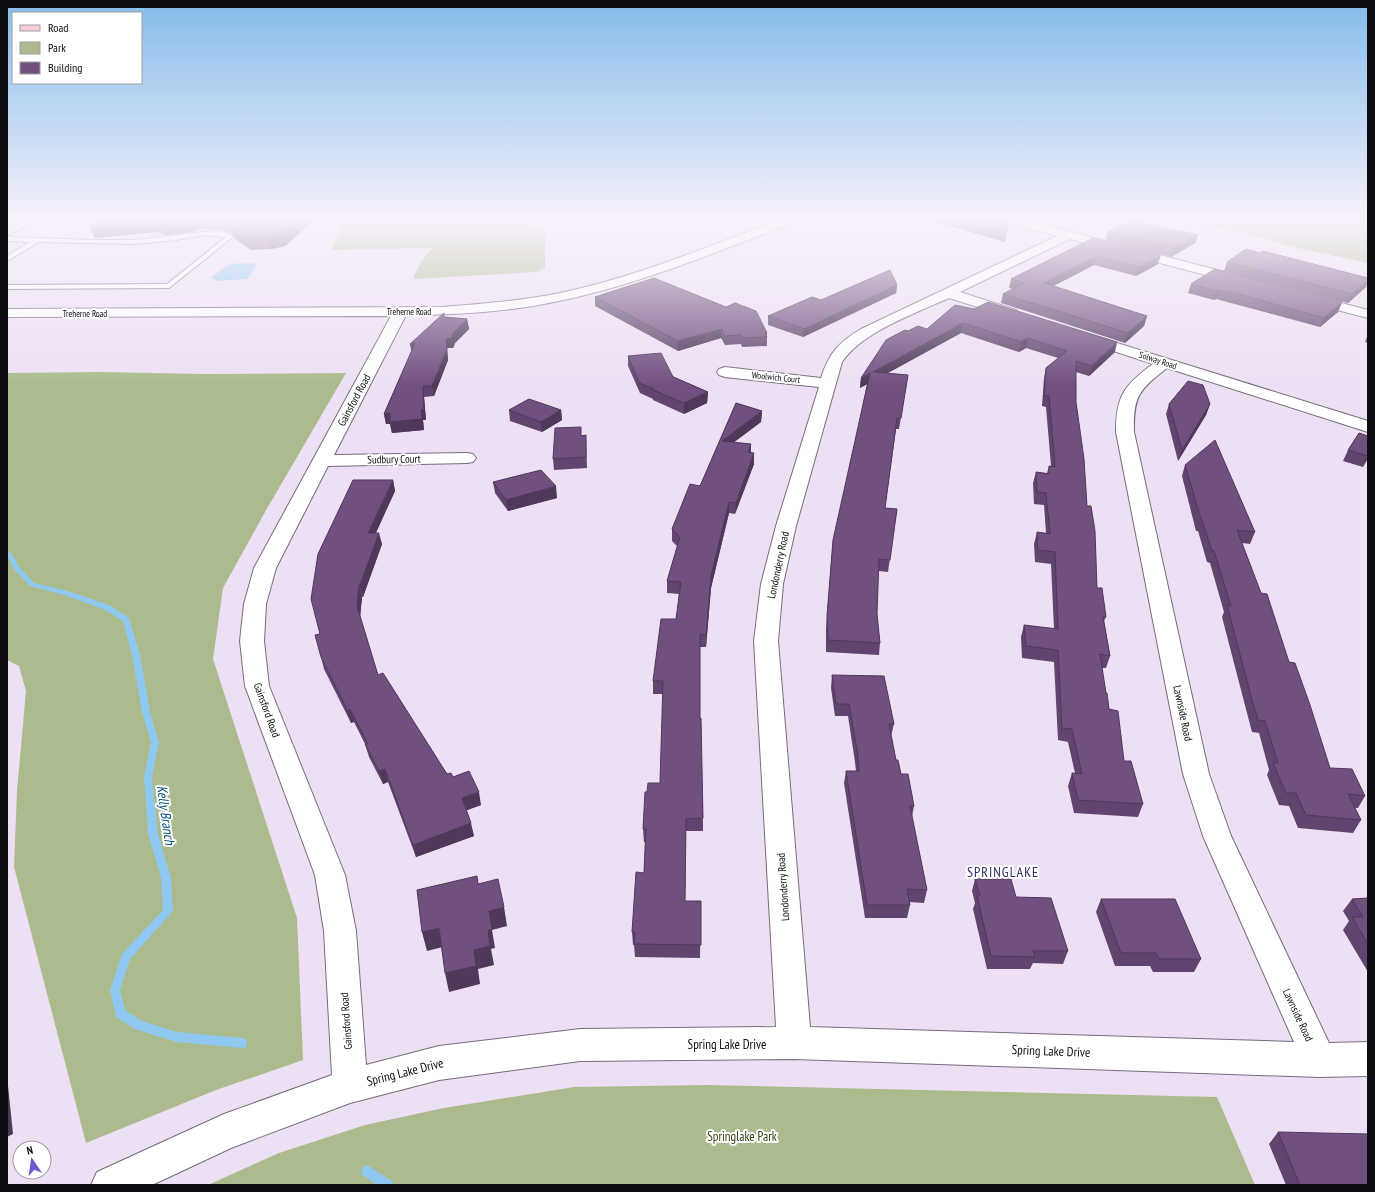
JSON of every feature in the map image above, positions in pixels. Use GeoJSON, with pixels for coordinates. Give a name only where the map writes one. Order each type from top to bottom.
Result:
{"type":"FeatureCollection","features":[{"type":"Feature","properties":{"kind":"street","name":"Treherne Road"},"geometry":{"type":"LineString","coordinates":[[7,313],[401,311],[483,309],[576,294],[640,274]]}},
{"type":"Feature","properties":{"kind":"street","name":"Londonderry Road"},"geometry":{"type":"LineString","coordinates":[[794,1043],[766,640],[772,584],[786,526],[827,383],[834,362],[843,349],[854,340],[988,274]]}},
{"type":"Feature","properties":{"kind":"street"},"geometry":{"type":"LineString","coordinates":[[1214,274],[1249,283]]}},
{"type":"Feature","properties":{"kind":"street"},"geometry":{"type":"LineString","coordinates":[[948,293],[1022,317]]}},
{"type":"Feature","properties":{"kind":"street"},"geometry":{"type":"LineString","coordinates":[[1301,296],[1368,314]]}},
{"type":"Feature","properties":{"kind":"street","name":"Gainsford Road"},"geometry":{"type":"LineString","coordinates":[[350,1086],[340,930],[330,875],[257,686],[252,641],[255,604],[265,568],[401,311]]}},
{"type":"Feature","properties":{"kind":"street","name":"Solway Road"},"geometry":{"type":"LineString","coordinates":[[1075,334],[1368,427]]}},
{"type":"Feature","properties":{"kind":"street","name":"Lawnside Road"},"geometry":{"type":"LineString","coordinates":[[1165,362],[1141,380],[1128,396],[1124,414],[1125,432],[1196,774],[1217,836],[1319,1060]]}},
{"type":"Feature","properties":{"kind":"street","name":"Woolwich Court"},"geometry":{"type":"LineString","coordinates":[[725,372],[827,383]]}},
{"type":"Feature","properties":{"kind":"street","name":"Sudbury Court"},"geometry":{"type":"LineString","coordinates":[[321,461],[467,458]]}},
{"type":"Feature","properties":{"kind":"street","name":"Spring Lake Drive"},"geometry":{"type":"LineString","coordinates":[[110,1185],[224,1132],[350,1086],[439,1063],[580,1045],[794,1043],[1319,1060],[1368,1059]]}},
{"type":"Feature","properties":{"kind":"lane"},"geometry":{"type":"LineString","coordinates":[[7,287],[169,286],[184,274]]}},
{"type":"Feature","properties":{"kind":"green space"},"geometry":{"type":"Polygon","coordinates":[[[415,274],[507,274],[413,279],[415,274]]]}},
{"type":"Feature","properties":{"kind":"green space"},"geometry":{"type":"Polygon","coordinates":[[[100,372],[205,374],[346,373],[265,512],[223,588],[213,659],[297,918],[303,1060],[216,1090],[86,1143],[14,867],[17,791],[26,691],[19,666],[7,660],[7,373],[100,372]]]}},
{"type":"Feature","properties":{"kind":"green space","name":"Springlake Park"},"geometry":{"type":"Polygon","coordinates":[[[707,1085],[1217,1097],[1255,1185],[208,1185],[279,1153],[365,1125],[444,1108],[574,1087],[707,1085]]]}},
{"type":"Feature","properties":{"kind":"water"},"geometry":{"type":"Polygon","coordinates":[[[217,274],[251,274],[247,279],[218,281],[211,278],[217,274]]]}},
{"type":"Feature","properties":{"kind":"building"},"geometry":{"type":"Polygon","coordinates":[[[882,274],[892,274],[897,285],[804,329],[768,316],[812,297],[821,300],[882,274]]]}},
{"type":"Feature","properties":{"kind":"building"},"geometry":{"type":"Polygon","coordinates":[[[1022,274],[1062,274],[1044,283],[1147,316],[1128,333],[1003,294],[1024,283],[1011,279],[1022,274]]]}},
{"type":"Feature","properties":{"kind":"building"},"geometry":{"type":"Polygon","coordinates":[[[1208,274],[1233,274],[1342,302],[1324,318],[1246,296],[1219,290],[1217,291],[1191,284],[1208,274]]]}},
{"type":"Feature","properties":{"kind":"building"},"geometry":{"type":"Polygon","coordinates":[[[1272,274],[1351,274],[1368,278],[1368,280],[1352,294],[1272,274]]]}},
{"type":"Feature","properties":{"kind":"building"},"geometry":{"type":"Polygon","coordinates":[[[654,278],[726,307],[735,303],[756,311],[767,333],[765,333],[767,337],[742,338],[741,335],[725,336],[722,329],[678,341],[595,297],[654,278]]]}},
{"type":"Feature","properties":{"kind":"building"},"geometry":{"type":"Polygon","coordinates":[[[988,302],[1117,342],[1092,366],[1076,361],[1076,402],[1084,459],[1087,506],[1091,506],[1095,531],[1097,588],[1102,588],[1106,617],[1103,617],[1110,656],[1100,654],[1106,693],[1109,709],[1118,711],[1124,761],[1131,761],[1143,804],[1078,800],[1072,773],[1082,774],[1072,729],[1062,728],[1058,650],[1026,646],[1024,625],[1058,629],[1055,552],[1038,550],[1037,532],[1050,534],[1046,493],[1037,492],[1036,472],[1049,474],[1049,466],[1055,467],[1049,396],[1044,396],[1046,368],[1067,351],[1028,338],[1021,342],[963,323],[873,372],[908,375],[901,418],[897,418],[885,508],[897,509],[890,560],[879,559],[877,614],[880,643],[828,640],[827,616],[833,540],[870,373],[861,378],[886,340],[905,330],[908,331],[918,326],[927,329],[955,305],[974,309],[988,302]]]}},
{"type":"Feature","properties":{"kind":"building"},"geometry":{"type":"Polygon","coordinates":[[[444,313],[444,317],[467,319],[453,333],[452,338],[446,339],[447,350],[432,386],[423,386],[424,409],[421,410],[422,419],[390,422],[390,413],[384,414],[415,343],[410,344],[444,313]]]}},
{"type":"Feature","properties":{"kind":"building"},"geometry":{"type":"Polygon","coordinates":[[[661,353],[673,377],[708,392],[684,403],[639,383],[628,356],[661,353]]]}},
{"type":"Feature","properties":{"kind":"building"},"geometry":{"type":"Polygon","coordinates":[[[1188,381],[1203,385],[1210,404],[1182,450],[1169,404],[1188,381]]]}},
{"type":"Feature","properties":{"kind":"building"},"geometry":{"type":"Polygon","coordinates":[[[529,399],[561,410],[541,422],[509,410],[529,399]]]}},
{"type":"Feature","properties":{"kind":"building"},"geometry":{"type":"Polygon","coordinates":[[[736,403],[762,411],[722,441],[751,444],[748,452],[754,453],[736,503],[729,502],[711,576],[706,635],[700,634],[700,718],[703,818],[686,819],[685,901],[701,901],[701,945],[634,944],[635,932],[632,932],[636,872],[644,873],[646,829],[643,829],[645,792],[647,792],[648,783],[660,783],[663,681],[653,681],[661,619],[676,619],[681,582],[667,581],[680,537],[672,529],[690,484],[700,486],[736,403]]]}},
{"type":"Feature","properties":{"kind":"building"},"geometry":{"type":"Polygon","coordinates":[[[581,427],[581,436],[586,435],[586,457],[553,459],[555,428],[581,427]]]}},
{"type":"Feature","properties":{"kind":"building"},"geometry":{"type":"Polygon","coordinates":[[[1359,433],[1368,436],[1368,456],[1348,450],[1359,433]]]}},
{"type":"Feature","properties":{"kind":"building"},"geometry":{"type":"Polygon","coordinates":[[[1215,440],[1255,532],[1237,530],[1261,593],[1267,594],[1289,662],[1295,663],[1330,768],[1352,769],[1365,796],[1348,794],[1361,820],[1306,815],[1296,793],[1286,793],[1273,763],[1278,763],[1265,721],[1258,720],[1227,605],[1231,606],[1214,551],[1212,551],[1201,519],[1185,465],[1215,440]]]}},
{"type":"Feature","properties":{"kind":"building"},"geometry":{"type":"Polygon","coordinates":[[[541,470],[556,486],[506,500],[493,482],[541,470]]]}},
{"type":"Feature","properties":{"kind":"building"},"geometry":{"type":"Polygon","coordinates":[[[353,480],[393,480],[368,533],[379,533],[359,585],[357,606],[378,675],[383,673],[447,774],[451,773],[453,777],[469,771],[479,792],[462,798],[471,823],[413,845],[385,769],[379,771],[365,744],[368,744],[350,709],[348,711],[321,657],[315,635],[320,634],[311,599],[318,554],[353,480]]]}},
{"type":"Feature","properties":{"kind":"building"},"geometry":{"type":"Polygon","coordinates":[[[832,675],[884,676],[894,724],[889,724],[896,760],[898,760],[901,774],[908,774],[914,806],[910,806],[927,890],[907,889],[910,905],[867,905],[846,771],[859,771],[857,750],[849,704],[836,704],[832,675]]]}},
{"type":"Feature","properties":{"kind":"building"},"geometry":{"type":"Polygon","coordinates":[[[477,876],[478,884],[498,879],[504,907],[489,911],[492,930],[488,930],[490,946],[474,950],[476,966],[445,973],[439,928],[422,932],[417,890],[477,876]]]}},
{"type":"Feature","properties":{"kind":"building"},"geometry":{"type":"Polygon","coordinates":[[[975,879],[1011,879],[1016,897],[1051,898],[1068,951],[1033,951],[1035,957],[991,956],[977,896],[980,896],[975,879]]]}},
{"type":"Feature","properties":{"kind":"building"},"geometry":{"type":"Polygon","coordinates":[[[1368,898],[1368,944],[1352,917],[1363,917],[1352,899],[1368,898]]]}},
{"type":"Feature","properties":{"kind":"building"},"geometry":{"type":"Polygon","coordinates":[[[1101,899],[1175,899],[1201,959],[1159,959],[1156,953],[1121,953],[1101,899]]]}},
{"type":"Feature","properties":{"kind":"building"},"geometry":{"type":"Polygon","coordinates":[[[1278,1132],[1368,1134],[1368,1185],[1300,1185],[1278,1132]]]}},
{"type":"Feature","properties":{"kind":"waterway","name":"Kelly Branch"},"geometry":{"type":"LineString","coordinates":[[7,553],[17,569],[32,585],[66,593],[106,607],[126,620],[136,655],[146,712],[155,743],[148,777],[153,834],[166,878],[168,911],[126,957],[115,990],[120,1013],[139,1025],[177,1037],[242,1043]]}},
{"type":"Feature","properties":{"kind":"waterway","name":"Kelly Branch"},"geometry":{"type":"LineString","coordinates":[[367,1171],[388,1185]]}},
{"type":"Feature","properties":{"kind":"district","name":"SPRINGLAKE"},"geometry":{"type":"Point","coordinates":[1003,872]}}]}
